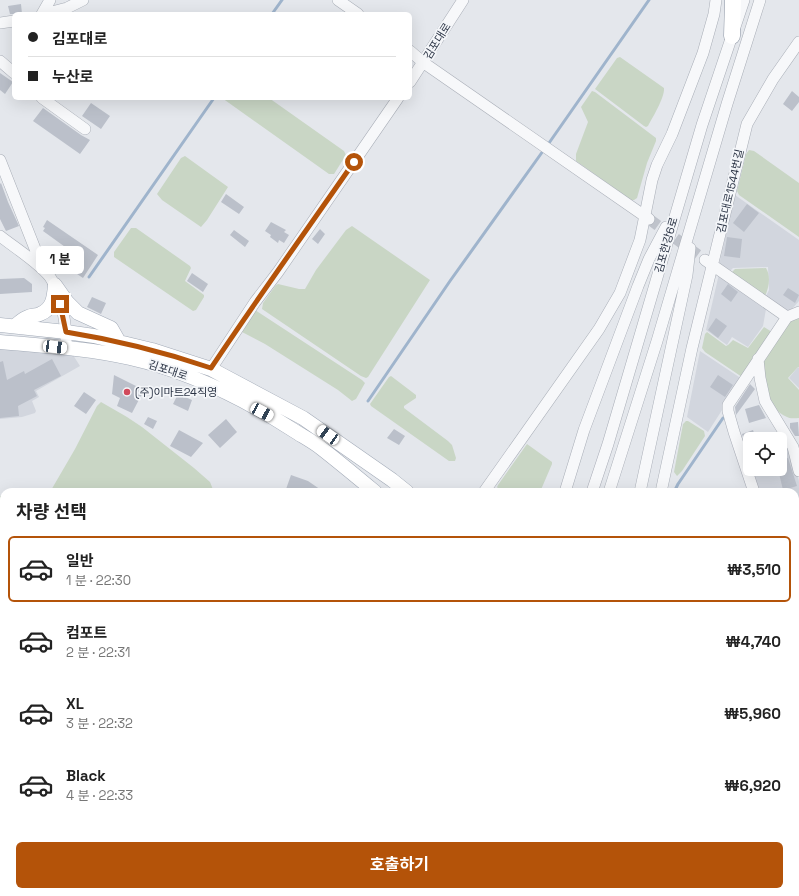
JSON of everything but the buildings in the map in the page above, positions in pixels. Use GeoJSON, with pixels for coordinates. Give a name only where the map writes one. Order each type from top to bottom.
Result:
{"type":"FeatureCollection","features":[{"type":"Feature","properties":{"kind":"highway"},"geometry":{"type":"LineString","coordinates":[[732,36],[733,0]]}},
{"type":"Feature","properties":{"kind":"main road"},"geometry":{"type":"LineString","coordinates":[[15,326],[27,317],[39,315],[45,312],[51,306],[55,285]]}},
{"type":"Feature","properties":{"kind":"main road"},"geometry":{"type":"LineString","coordinates":[[55,285],[78,313],[111,328],[119,342]]}},
{"type":"Feature","properties":{"kind":"main road","name":"김포대로"},"geometry":{"type":"LineString","coordinates":[[0,325],[66,332],[119,342],[211,368],[303,418],[402,488]]}},
{"type":"Feature","properties":{"kind":"main road","name":"김포대로"},"geometry":{"type":"LineString","coordinates":[[0,342],[66,348],[130,358],[196,379],[225,392],[274,418],[320,447],[370,488]]}},
{"type":"Feature","properties":{"kind":"street"},"geometry":{"type":"LineString","coordinates":[[44,12],[50,0]]}},
{"type":"Feature","properties":{"kind":"street"},"geometry":{"type":"LineString","coordinates":[[51,12],[67,8],[83,0]]}},
{"type":"Feature","properties":{"kind":"street"},"geometry":{"type":"LineString","coordinates":[[338,0],[355,12]]}},
{"type":"Feature","properties":{"kind":"street","name":"김포대로"},"geometry":{"type":"LineString","coordinates":[[412,79],[464,0]]}},
{"type":"Feature","properties":{"kind":"street"},"geometry":{"type":"LineString","coordinates":[[487,488],[615,304],[630,270],[647,218],[648,199],[652,180],[672,134],[703,53],[714,14],[716,0]]}},
{"type":"Feature","properties":{"kind":"street","name":"김포한강6로"},"geometry":{"type":"LineString","coordinates":[[593,488],[608,444],[702,125],[744,0]]}},
{"type":"Feature","properties":{"kind":"street","name":"김포한강6로"},"geometry":{"type":"LineString","coordinates":[[610,488],[657,341],[727,104],[760,0]]}},
{"type":"Feature","properties":{"kind":"street"},"geometry":{"type":"LineString","coordinates":[[0,23],[12,21]]}},
{"type":"Feature","properties":{"kind":"street","name":"김포대로1544번길"},"geometry":{"type":"LineString","coordinates":[[662,488],[709,262],[747,124],[773,79],[799,42]]}},
{"type":"Feature","properties":{"kind":"street"},"geometry":{"type":"LineString","coordinates":[[412,53],[424,63],[647,218]]}},
{"type":"Feature","properties":{"kind":"street"},"geometry":{"type":"LineString","coordinates":[[0,61],[12,71]]}},
{"type":"Feature","properties":{"kind":"street"},"geometry":{"type":"LineString","coordinates":[[45,100],[85,129]]}},
{"type":"Feature","properties":{"kind":"street"},"geometry":{"type":"LineString","coordinates":[[211,368],[251,308],[397,100]]}},
{"type":"Feature","properties":{"kind":"street"},"geometry":{"type":"LineString","coordinates":[[0,160],[43,270]]}},
{"type":"Feature","properties":{"kind":"street"},"geometry":{"type":"LineString","coordinates":[[566,488],[584,430],[638,286],[649,259],[677,208]]}},
{"type":"Feature","properties":{"kind":"street"},"geometry":{"type":"LineString","coordinates":[[641,488],[687,275],[694,216]]}},
{"type":"Feature","properties":{"kind":"street"},"geometry":{"type":"LineString","coordinates":[[0,236],[43,270],[55,285],[66,332],[66,348]]}},
{"type":"Feature","properties":{"kind":"street"},"geometry":{"type":"LineString","coordinates":[[709,262],[787,317]]}},
{"type":"Feature","properties":{"kind":"street"},"geometry":{"type":"LineString","coordinates":[[753,488],[734,432],[728,411],[728,405],[787,317],[799,312]]}},
{"type":"Feature","properties":{"kind":"street"},"geometry":{"type":"LineString","coordinates":[[758,359],[765,401],[793,447],[799,471]]}},
{"type":"Feature","properties":{"kind":"shaded area"},"geometry":{"type":"Polygon","coordinates":[[[735,195],[799,240],[799,301],[791,310],[787,311],[765,298],[769,290],[768,267],[733,268],[729,272],[719,265],[735,195]]]}},
{"type":"Feature","properties":{"kind":"shaded area"},"geometry":{"type":"Polygon","coordinates":[[[719,274],[766,309],[763,326],[748,347],[732,337],[727,345],[706,330],[719,274]]]}},
{"type":"Feature","properties":{"kind":"shaded area"},"geometry":{"type":"Polygon","coordinates":[[[0,349],[73,355],[80,366],[36,391],[39,397],[32,401],[36,411],[35,413],[22,417],[0,419],[0,349]]]}},
{"type":"Feature","properties":{"kind":"shaded area"},"geometry":{"type":"Polygon","coordinates":[[[700,351],[742,379],[708,432],[687,417],[700,351]]]}},
{"type":"Feature","properties":{"kind":"shaded area"},"geometry":{"type":"Polygon","coordinates":[[[798,367],[799,368],[799,388],[789,378],[798,367]]]}},
{"type":"Feature","properties":{"kind":"shaded area"},"geometry":{"type":"Polygon","coordinates":[[[787,445],[792,454],[799,481],[799,488],[757,488],[753,476],[787,476],[787,445]]]}},
{"type":"Feature","properties":{"kind":"green space"},"geometry":{"type":"Polygon","coordinates":[[[620,57],[664,88],[663,96],[658,107],[648,126],[646,127],[595,89],[617,58],[620,57]]]}},
{"type":"Feature","properties":{"kind":"green space"},"geometry":{"type":"Polygon","coordinates":[[[592,91],[656,138],[637,198],[634,200],[631,200],[576,161],[576,154],[588,122],[581,107],[592,91]]]}},
{"type":"Feature","properties":{"kind":"green space"},"geometry":{"type":"Polygon","coordinates":[[[225,100],[272,100],[344,151],[346,155],[334,174],[329,174],[225,100]]]}},
{"type":"Feature","properties":{"kind":"green space"},"geometry":{"type":"Polygon","coordinates":[[[749,150],[754,151],[799,183],[799,237],[739,195],[737,191],[746,154],[749,150]]]}},
{"type":"Feature","properties":{"kind":"green space"},"geometry":{"type":"Polygon","coordinates":[[[185,156],[228,187],[201,227],[162,200],[157,194],[181,158],[185,156]]]}},
{"type":"Feature","properties":{"kind":"green space"},"geometry":{"type":"Polygon","coordinates":[[[352,226],[430,280],[366,378],[262,309],[263,303],[278,284],[305,289],[316,270],[346,230],[352,226]]]}},
{"type":"Feature","properties":{"kind":"green space"},"geometry":{"type":"Polygon","coordinates":[[[131,228],[136,228],[190,266],[191,268],[185,281],[204,295],[196,310],[193,311],[114,257],[114,252],[131,228]]]}},
{"type":"Feature","properties":{"kind":"green space"},"geometry":{"type":"Polygon","coordinates":[[[766,268],[769,275],[769,282],[765,296],[731,273],[735,269],[766,268]]]}},
{"type":"Feature","properties":{"kind":"green space"},"geometry":{"type":"Polygon","coordinates":[[[255,310],[362,380],[365,383],[356,399],[352,401],[338,390],[265,344],[242,332],[255,310]]]}},
{"type":"Feature","properties":{"kind":"green space"},"geometry":{"type":"Polygon","coordinates":[[[799,316],[799,367],[788,378],[799,390],[799,418],[788,418],[774,407],[770,400],[763,359],[789,321],[799,316]]]}},
{"type":"Feature","properties":{"kind":"green space"},"geometry":{"type":"Polygon","coordinates":[[[764,327],[772,332],[742,377],[705,352],[702,348],[705,334],[707,332],[726,346],[733,340],[748,348],[764,327]]]}},
{"type":"Feature","properties":{"kind":"green space"},"geometry":{"type":"Polygon","coordinates":[[[391,376],[416,395],[416,398],[404,406],[404,408],[452,445],[456,458],[455,461],[449,461],[371,406],[370,404],[391,376]]]}},
{"type":"Feature","properties":{"kind":"green space"},"geometry":{"type":"Polygon","coordinates":[[[101,402],[142,427],[194,468],[210,482],[212,488],[52,488],[75,449],[97,406],[101,402]]]}},
{"type":"Feature","properties":{"kind":"green space"},"geometry":{"type":"Polygon","coordinates":[[[686,421],[704,431],[705,436],[682,471],[677,476],[674,472],[683,424],[686,421]]]}},
{"type":"Feature","properties":{"kind":"green space"},"geometry":{"type":"Polygon","coordinates":[[[527,444],[552,462],[542,488],[498,488],[498,485],[527,444]]]}},
{"type":"Feature","properties":{"kind":"waterway"},"geometry":{"type":"LineString","coordinates":[[273,12],[282,0]]}},
{"type":"Feature","properties":{"kind":"waterway"},"geometry":{"type":"LineString","coordinates":[[549,143],[649,0]]}},
{"type":"Feature","properties":{"kind":"waterway"},"geometry":{"type":"LineString","coordinates":[[89,277],[213,100]]}},
{"type":"Feature","properties":{"kind":"waterway"},"geometry":{"type":"LineString","coordinates":[[368,401],[450,281],[543,151]]}},
{"type":"Feature","properties":{"kind":"waterway"},"geometry":{"type":"LineString","coordinates":[[676,488],[723,418]]}},
{"type":"Feature","properties":{"kind":"tunnel"},"geometry":{"type":"LineString","coordinates":[[649,219],[705,260]]}},
{"type":"Feature","properties":{"kind":"place","name":"(주)이마트24직영"},"geometry":{"type":"Point","coordinates":[127,392]}},
{"type":"Feature","properties":{"kind":"route"},"geometry":{"type":"LineString","coordinates":[[60,304],[66,332],[94,336],[152,350],[211,368],[255,302],[354,162]]}}]}
